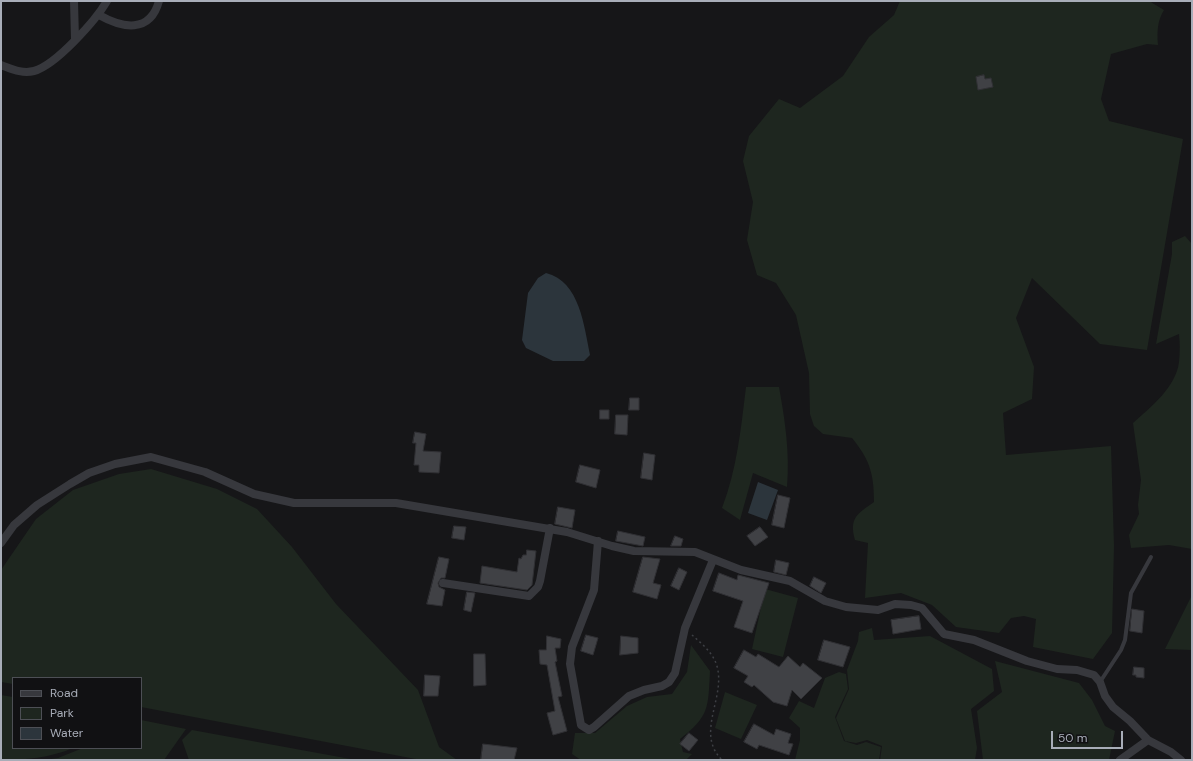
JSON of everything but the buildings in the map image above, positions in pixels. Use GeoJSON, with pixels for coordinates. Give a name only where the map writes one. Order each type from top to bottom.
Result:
{"type":"FeatureCollection","features":[{"type":"Feature","properties":{"kind":"street"},"geometry":{"type":"LineString","coordinates":[[74,1],[75,39]]}},
{"type":"Feature","properties":{"kind":"street"},"geometry":{"type":"LineString","coordinates":[[1,65],[18,72],[34,71],[43,67],[75,39],[99,14],[107,1]]}},
{"type":"Feature","properties":{"kind":"street"},"geometry":{"type":"LineString","coordinates":[[99,14],[114,23],[133,26],[144,22],[151,17],[159,1]]}},
{"type":"Feature","properties":{"kind":"street"},"geometry":{"type":"LineString","coordinates":[[1,543],[14,525],[37,505],[89,473],[115,464],[151,457],[205,472],[254,494],[288,502],[396,503],[550,528],[634,551],[695,552],[741,570],[790,581],[825,601],[846,607],[878,610],[895,604],[911,605],[922,608],[944,634],[974,640],[1027,661],[1057,669],[1078,670],[1094,675],[1100,682],[1105,696],[1113,708],[1148,740],[1171,752],[1181,760]]}},
{"type":"Feature","properties":{"kind":"street"},"geometry":{"type":"LineString","coordinates":[[443,583],[529,596],[538,587],[540,581],[550,528]]}},
{"type":"Feature","properties":{"kind":"street"},"geometry":{"type":"LineString","coordinates":[[598,541],[594,590],[572,647],[570,664],[581,726],[589,730],[628,696],[644,690],[662,686],[669,682],[675,673],[685,628],[713,560]]}},
{"type":"Feature","properties":{"kind":"street"},"geometry":{"type":"LineString","coordinates":[[1120,760],[1148,740]]}},
{"type":"Feature","properties":{"kind":"lane"},"geometry":{"type":"LineString","coordinates":[[1100,682],[1125,640],[1131,592],[1151,557]]}},
{"type":"Feature","properties":{"kind":"path"},"geometry":{"type":"LineString","coordinates":[[685,628],[709,651],[716,663],[719,677],[710,734],[714,752],[722,760]]}},
{"type":"Feature","properties":{"kind":"green space"},"geometry":{"type":"Polygon","coordinates":[[[900,1],[1149,1],[1164,10],[1158,27],[1158,45],[1147,44],[1111,54],[1101,99],[1109,121],[1183,139],[1147,350],[1100,344],[1032,278],[1016,318],[1034,367],[1032,399],[1003,413],[1006,455],[1111,446],[1114,546],[1112,633],[1093,659],[1033,647],[1036,619],[1024,616],[1011,618],[999,633],[956,627],[932,605],[901,593],[865,598],[868,543],[855,540],[853,526],[859,513],[874,502],[873,483],[870,468],[863,453],[852,438],[823,434],[814,426],[810,414],[809,373],[796,315],[776,283],[757,275],[747,240],[753,202],[743,161],[749,136],[779,99],[800,108],[843,76],[869,37],[894,15],[900,1]]]}},
{"type":"Feature","properties":{"kind":"green space"},"geometry":{"type":"Polygon","coordinates":[[[1185,236],[1192,244],[1192,549],[1169,545],[1131,548],[1129,535],[1139,514],[1138,505],[1141,480],[1133,423],[1162,396],[1173,380],[1177,371],[1180,355],[1179,334],[1156,344],[1172,254],[1172,242],[1185,236]]]}},
{"type":"Feature","properties":{"kind":"green space"},"geometry":{"type":"Polygon","coordinates":[[[746,387],[779,387],[786,437],[788,474],[787,487],[753,473],[740,520],[722,508],[735,463],[746,387]]]}},
{"type":"Feature","properties":{"kind":"green space"},"geometry":{"type":"Polygon","coordinates":[[[151,469],[217,489],[257,509],[292,547],[336,604],[418,690],[439,747],[457,760],[421,760],[142,707],[142,677],[12,677],[12,684],[1,682],[1,570],[36,519],[73,490],[119,474],[151,469]]]}},
{"type":"Feature","properties":{"kind":"green space"},"geometry":{"type":"Polygon","coordinates":[[[765,589],[798,598],[783,657],[752,649],[765,589]]]}},
{"type":"Feature","properties":{"kind":"green space"},"geometry":{"type":"Polygon","coordinates":[[[1192,595],[1192,650],[1165,649],[1192,595]]]}},
{"type":"Feature","properties":{"kind":"green space"},"geometry":{"type":"Polygon","coordinates":[[[872,628],[874,640],[930,636],[992,669],[994,691],[971,709],[977,748],[975,760],[880,760],[882,746],[867,740],[856,743],[845,741],[836,718],[849,689],[847,670],[858,641],[859,632],[872,628]]]}},
{"type":"Feature","properties":{"kind":"green space"},"geometry":{"type":"Polygon","coordinates":[[[691,645],[710,671],[709,694],[706,710],[702,717],[690,731],[680,739],[683,752],[692,754],[686,760],[581,760],[572,754],[575,733],[595,733],[627,706],[647,697],[672,694],[687,672],[691,645]]]}},
{"type":"Feature","properties":{"kind":"green space"},"geometry":{"type":"Polygon","coordinates":[[[995,661],[1079,683],[1092,700],[1105,726],[1115,731],[1109,760],[983,760],[977,711],[1002,692],[995,661]]]}},
{"type":"Feature","properties":{"kind":"green space"},"geometry":{"type":"Polygon","coordinates":[[[839,672],[846,674],[848,689],[835,717],[844,741],[857,745],[866,742],[881,747],[879,760],[795,760],[800,740],[800,728],[789,718],[799,701],[814,708],[825,678],[839,672]]]}},
{"type":"Feature","properties":{"kind":"green space"},"geometry":{"type":"Polygon","coordinates":[[[725,692],[757,705],[741,739],[715,728],[725,692]]]}},
{"type":"Feature","properties":{"kind":"green space"},"geometry":{"type":"Polygon","coordinates":[[[1,695],[12,697],[12,749],[70,749],[37,758],[1,760],[1,695]]]}},
{"type":"Feature","properties":{"kind":"green space"},"geometry":{"type":"Polygon","coordinates":[[[142,720],[186,729],[164,760],[44,760],[58,758],[80,749],[142,749],[142,720]]]}},
{"type":"Feature","properties":{"kind":"green space"},"geometry":{"type":"Polygon","coordinates":[[[192,730],[356,760],[189,760],[182,740],[192,730]]]}},
{"type":"Feature","properties":{"kind":"water"},"geometry":{"type":"Polygon","coordinates":[[[546,273],[557,278],[566,285],[578,306],[590,355],[584,361],[553,361],[526,348],[522,340],[528,293],[538,278],[546,273]]]}},
{"type":"Feature","properties":{"kind":"water"},"geometry":{"type":"Polygon","coordinates":[[[758,482],[778,490],[767,520],[748,513],[758,482]]]}}]}
